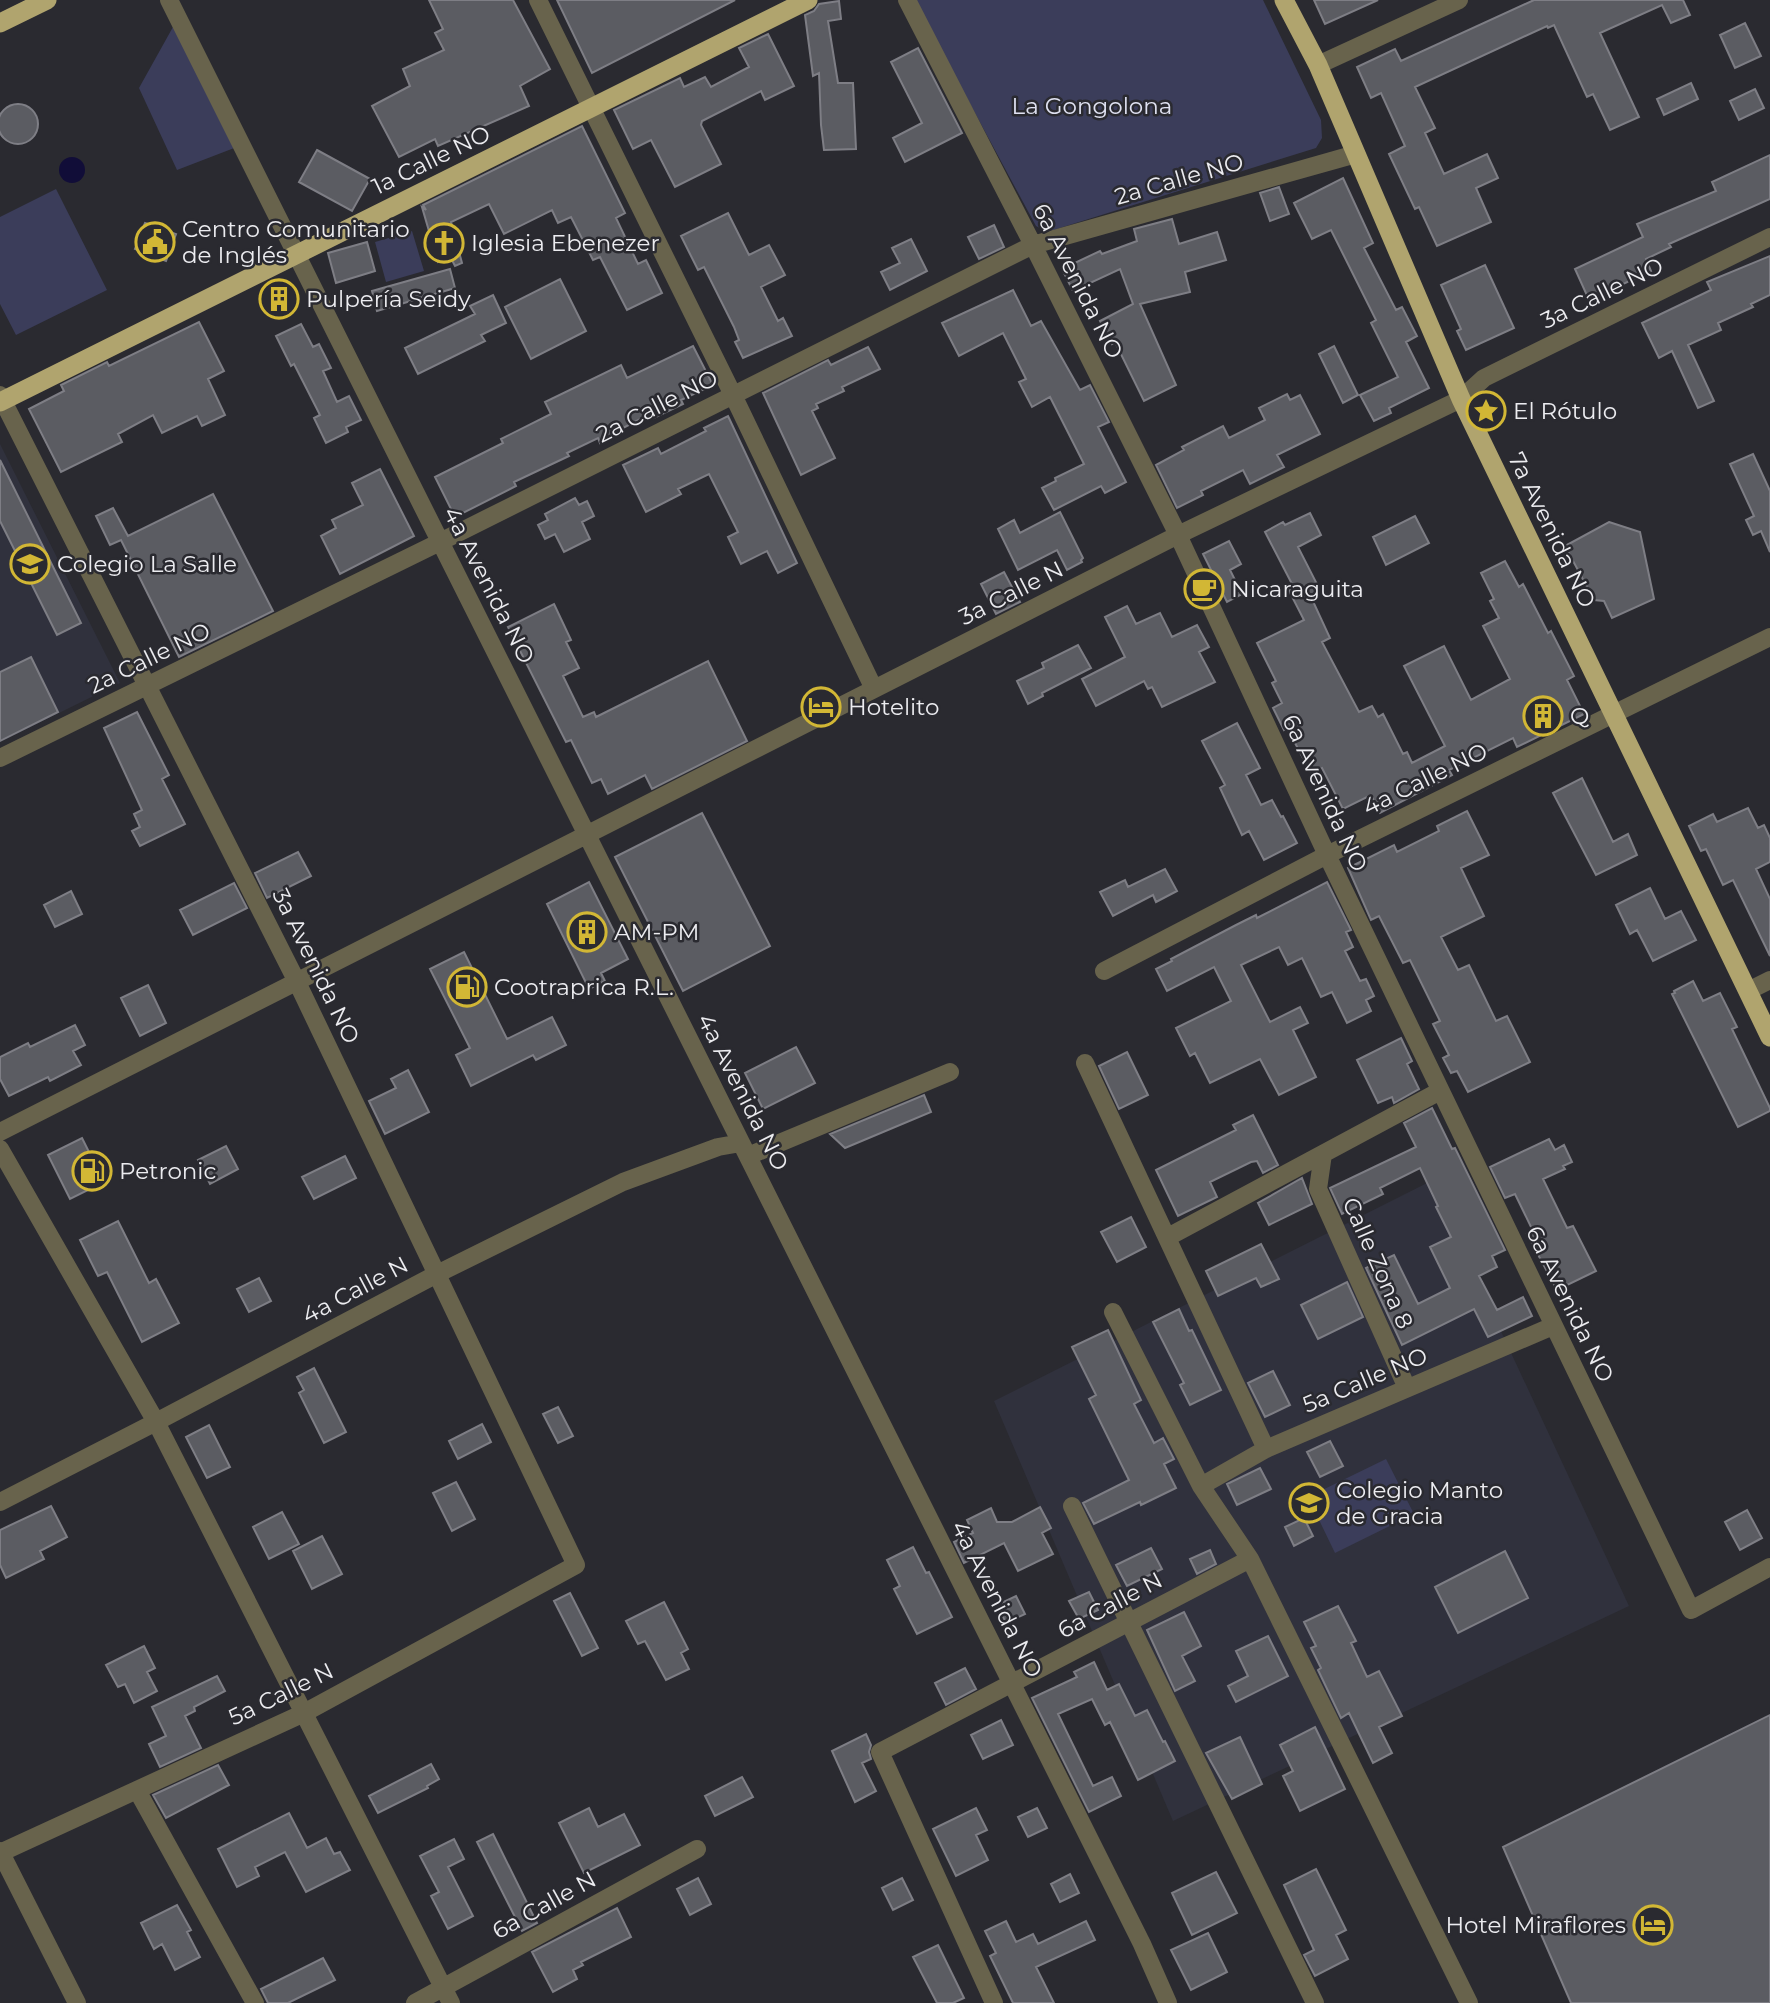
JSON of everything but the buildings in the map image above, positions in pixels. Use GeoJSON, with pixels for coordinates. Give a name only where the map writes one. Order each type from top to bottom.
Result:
{"type":"FeatureCollection","features":[{"type":"Feature","properties":{"kind":"highway"},"geometry":{"type":"LineString","coordinates":[[0,23],[47,0]]}},
{"type":"Feature","properties":{"kind":"highway","name":"1a Calle NO"},"geometry":{"type":"LineString","coordinates":[[1,399],[808,0]]}},
{"type":"Feature","properties":{"kind":"highway","name":"7a Avenida NO"},"geometry":{"type":"LineString","coordinates":[[1284,0],[1318,65],[1461,399],[1770,1037]]}},
{"type":"Feature","properties":{"kind":"street","name":"4a Avenida NO"},"geometry":{"type":"LineString","coordinates":[[169,0],[1142,1944],[1168,2003]]}},
{"type":"Feature","properties":{"kind":"street"},"geometry":{"type":"LineString","coordinates":[[538,0],[874,689]]}},
{"type":"Feature","properties":{"kind":"street","name":"6a Avenida NO"},"geometry":{"type":"LineString","coordinates":[[907,0],[1178,536],[1327,855],[1691,1610],[1770,1567]]}},
{"type":"Feature","properties":{"kind":"street"},"geometry":{"type":"LineString","coordinates":[[1318,65],[1459,0]]}},
{"type":"Feature","properties":{"kind":"street","name":"2a Calle NO"},"geometry":{"type":"LineString","coordinates":[[0,758],[440,542],[1033,245],[1356,154]]}},
{"type":"Feature","properties":{"kind":"street","name":"3a Calle NO"},"geometry":{"type":"LineString","coordinates":[[1461,399],[1484,379],[1770,237]]}},
{"type":"Feature","properties":{"kind":"street","name":"3a Avenida NO"},"geometry":{"type":"LineString","coordinates":[[1,399],[297,982],[576,1565]]}},
{"type":"Feature","properties":{"kind":"street","name":"3a Calle N"},"geometry":{"type":"LineString","coordinates":[[0,1132],[1178,536],[1461,399]]}},
{"type":"Feature","properties":{"kind":"street","name":"4a Calle NO"},"geometry":{"type":"LineString","coordinates":[[1104,971],[1327,855],[1770,637]]}},
{"type":"Feature","properties":{"kind":"street"},"geometry":{"type":"LineString","coordinates":[[1748,991],[1770,980]]}},
{"type":"Feature","properties":{"kind":"street"},"geometry":{"type":"LineString","coordinates":[[1085,1062],[1266,1449]]}},
{"type":"Feature","properties":{"kind":"street","name":"4a Calle N"},"geometry":{"type":"LineString","coordinates":[[0,1502],[437,1274],[623,1181],[718,1147],[745,1150],[950,1072]]}},
{"type":"Feature","properties":{"kind":"street"},"geometry":{"type":"LineString","coordinates":[[1168,1237],[1440,1091]]}},
{"type":"Feature","properties":{"kind":"street"},"geometry":{"type":"LineString","coordinates":[[0,1149],[156,1422],[448,1996]]}},
{"type":"Feature","properties":{"kind":"street","name":"Calle Zona 8"},"geometry":{"type":"LineString","coordinates":[[1323,1154],[1318,1189],[1407,1388]]}},
{"type":"Feature","properties":{"kind":"street"},"geometry":{"type":"LineString","coordinates":[[1113,1312],[1201,1486],[1250,1559],[1469,2003]]}},
{"type":"Feature","properties":{"kind":"street","name":"5a Calle NO"},"geometry":{"type":"LineString","coordinates":[[1201,1486],[1266,1449],[1553,1326]]}},
{"type":"Feature","properties":{"kind":"street"},"geometry":{"type":"LineString","coordinates":[[1072,1506],[1315,2003]]}},
{"type":"Feature","properties":{"kind":"street","name":"6a Calle N"},"geometry":{"type":"LineString","coordinates":[[994,2003],[880,1752],[1250,1559]]}},
{"type":"Feature","properties":{"kind":"street","name":"5a Calle N"},"geometry":{"type":"LineString","coordinates":[[0,1852],[304,1713],[576,1565]]}},
{"type":"Feature","properties":{"kind":"street"},"geometry":{"type":"LineString","coordinates":[[137,1790],[255,2003]]}},
{"type":"Feature","properties":{"kind":"street","name":"6a Calle N"},"geometry":{"type":"LineString","coordinates":[[415,2003],[448,1996],[697,1849]]}},
{"type":"Feature","properties":{"kind":"street"},"geometry":{"type":"LineString","coordinates":[[0,1852],[77,2003]]}},
{"type":"Feature","properties":{"kind":"shaded area"},"geometry":{"type":"Polygon","coordinates":[[[72,157],[81,161],[85,170],[81,179],[72,183],[63,179],[59,170],[63,161],[72,157]]]}},
{"type":"Feature","properties":{"kind":"shaded area","name":"Colegio La Salle"},"geometry":{"type":"Polygon","coordinates":[[[0,444],[120,683],[0,742],[0,444]]]}},
{"type":"Feature","properties":{"kind":"shaded area","name":"Colegio Manto de Gracia"},"geometry":{"type":"Polygon","coordinates":[[[1431,1181],[1629,1606],[1173,1821],[994,1401],[1431,1181]]]}},
{"type":"Feature","properties":{"kind":"green space","name":"La Gongolona"},"geometry":{"type":"Polygon","coordinates":[[[914,0],[1263,0],[1321,120],[1322,138],[1316,148],[1047,232],[1036,226],[914,0]]]}},
{"type":"Feature","properties":{"kind":"green space"},"geometry":{"type":"Polygon","coordinates":[[[178,18],[242,145],[177,170],[139,88],[178,18]]]}},
{"type":"Feature","properties":{"kind":"green space"},"geometry":{"type":"Polygon","coordinates":[[[56,189],[107,290],[16,335],[0,304],[0,217],[56,189]]]}},
{"type":"Feature","properties":{"kind":"green space"},"geometry":{"type":"Polygon","coordinates":[[[412,231],[424,271],[386,282],[375,242],[412,231]]]}},
{"type":"Feature","properties":{"kind":"green space"},"geometry":{"type":"Polygon","coordinates":[[[1386,1459],[1414,1514],[1335,1553],[1308,1497],[1386,1459]]]}},
{"type":"Feature","properties":{"kind":"place","name":"Centro Comunitario de Inglés"},"geometry":{"type":"Point","coordinates":[155,242]}},
{"type":"Feature","properties":{"kind":"place","name":"Iglesia Ebenezer"},"geometry":{"type":"Point","coordinates":[444,243]}},
{"type":"Feature","properties":{"kind":"place","name":"Pulpería Seidy"},"geometry":{"type":"Point","coordinates":[279,299]}},
{"type":"Feature","properties":{"kind":"place","name":"El Rótulo"},"geometry":{"type":"Point","coordinates":[1486,411]}},
{"type":"Feature","properties":{"kind":"place","name":"Colegio La Salle"},"geometry":{"type":"Point","coordinates":[30,564]}},
{"type":"Feature","properties":{"kind":"place","name":"Nicaraguita"},"geometry":{"type":"Point","coordinates":[1204,589]}},
{"type":"Feature","properties":{"kind":"place","name":"Hotelito"},"geometry":{"type":"Point","coordinates":[821,707]}},
{"type":"Feature","properties":{"kind":"place","name":"Q"},"geometry":{"type":"Point","coordinates":[1543,716]}},
{"type":"Feature","properties":{"kind":"place","name":"AM-PM"},"geometry":{"type":"Point","coordinates":[587,932]}},
{"type":"Feature","properties":{"kind":"place","name":"Cootraprica R.L."},"geometry":{"type":"Point","coordinates":[467,987]}},
{"type":"Feature","properties":{"kind":"place","name":"Petronic"},"geometry":{"type":"Point","coordinates":[92,1171]}},
{"type":"Feature","properties":{"kind":"place","name":"Colegio Manto de Gracia"},"geometry":{"type":"Point","coordinates":[1309,1503]}},
{"type":"Feature","properties":{"kind":"place","name":"Hotel Miraflores"},"geometry":{"type":"Point","coordinates":[1653,1925]}}]}
